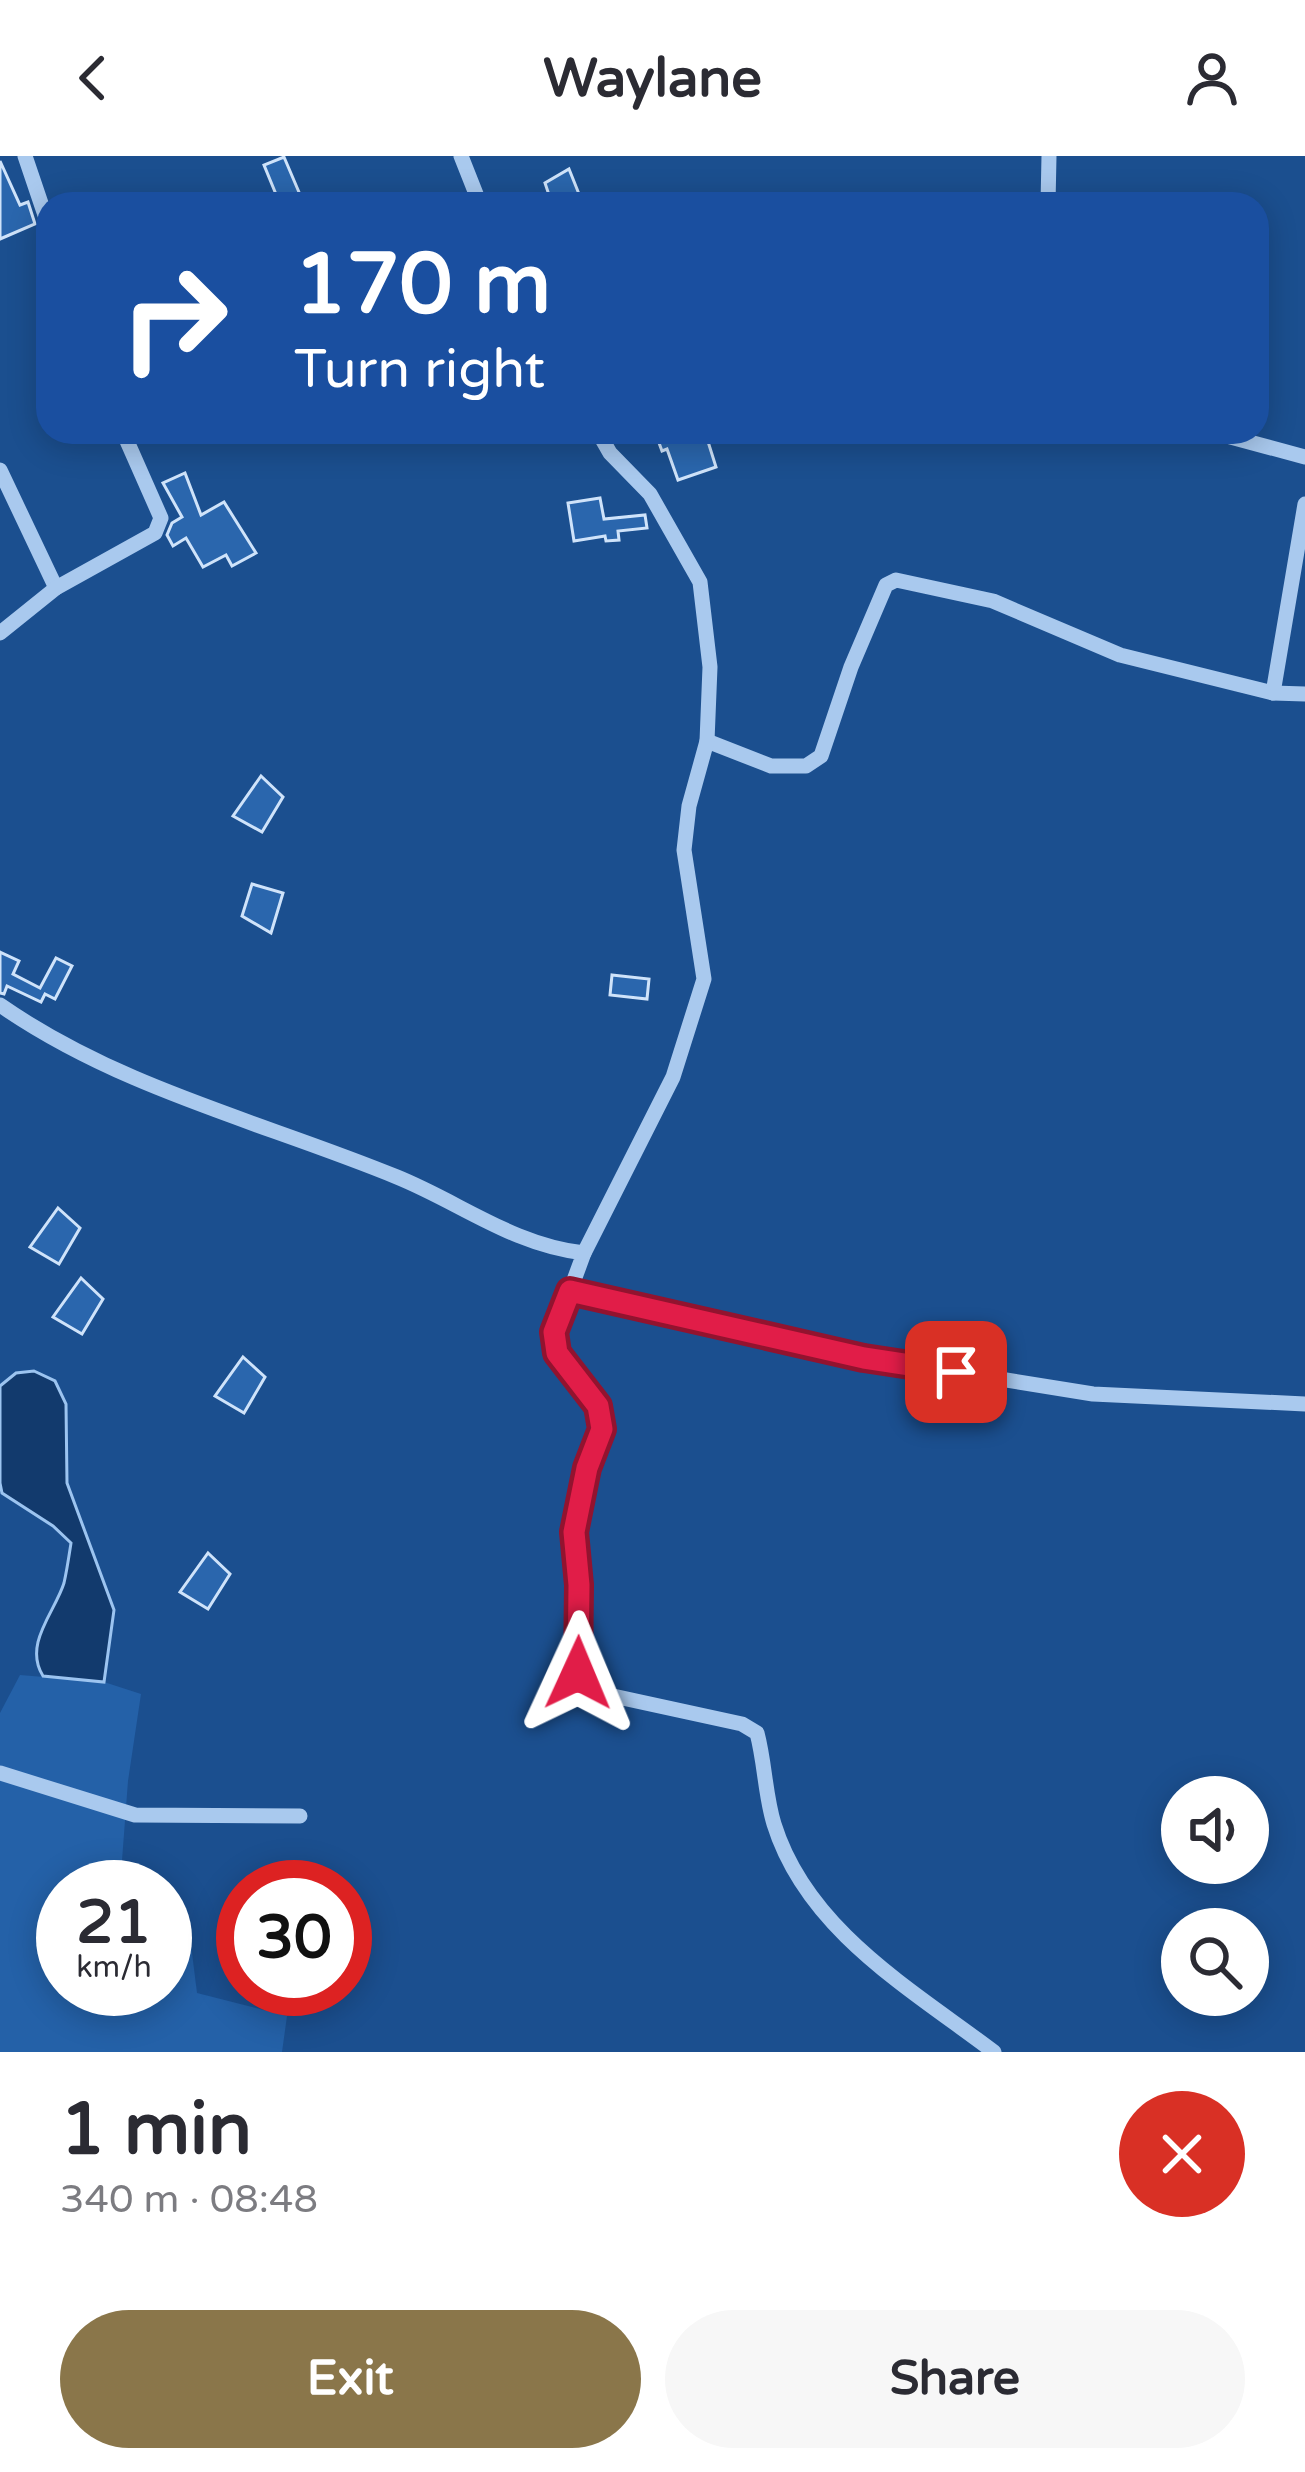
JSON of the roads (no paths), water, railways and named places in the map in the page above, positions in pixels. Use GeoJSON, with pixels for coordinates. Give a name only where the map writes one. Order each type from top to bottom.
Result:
{"type":"FeatureCollection","features":[{"type":"Feature","properties":{"kind":"street"},"geometry":{"type":"LineString","coordinates":[[25,156],[37,192]]}},
{"type":"Feature","properties":{"kind":"street"},"geometry":{"type":"LineString","coordinates":[[461,156],[475,192]]}},
{"type":"Feature","properties":{"kind":"street"},"geometry":{"type":"LineString","coordinates":[[1048,192],[1049,156]]}},
{"type":"Feature","properties":{"kind":"street"},"geometry":{"type":"LineString","coordinates":[[0,633],[56,588],[155,532],[160,524],[150,490],[129,444]]}},
{"type":"Feature","properties":{"kind":"street"},"geometry":{"type":"LineString","coordinates":[[605,444],[650,494],[700,582],[710,667],[707,741],[689,806],[684,850],[704,979],[673,1077],[584,1253],[554,1332],[557,1353],[598,1406],[602,1429],[587,1468],[574,1532],[578,1673],[583,1682],[604,1694],[742,1724],[757,1733],[774,1824],[804,1888],[849,1942],[994,2052]]}},
{"type":"Feature","properties":{"kind":"street"},"geometry":{"type":"LineString","coordinates":[[1255,444],[1305,458]]}},
{"type":"Feature","properties":{"kind":"street"},"geometry":{"type":"LineString","coordinates":[[0,470],[56,588]]}},
{"type":"Feature","properties":{"kind":"street"},"geometry":{"type":"LineString","coordinates":[[1273,693],[1305,503]]}},
{"type":"Feature","properties":{"kind":"street"},"geometry":{"type":"LineString","coordinates":[[707,741],[771,766],[806,766],[820,756],[886,585],[896,580],[993,602],[1120,655],[1273,693],[1305,694]]}},
{"type":"Feature","properties":{"kind":"street"},"geometry":{"type":"LineString","coordinates":[[0,1005],[46,1037],[147,1085],[401,1178],[486,1224],[536,1244],[584,1253]]}},
{"type":"Feature","properties":{"kind":"street"},"geometry":{"type":"LineString","coordinates":[[570,1291],[864,1358],[1094,1394],[1305,1404]]}},
{"type":"Feature","properties":{"kind":"street"},"geometry":{"type":"LineString","coordinates":[[0,1773],[135,1815],[300,1816]]}}]}
